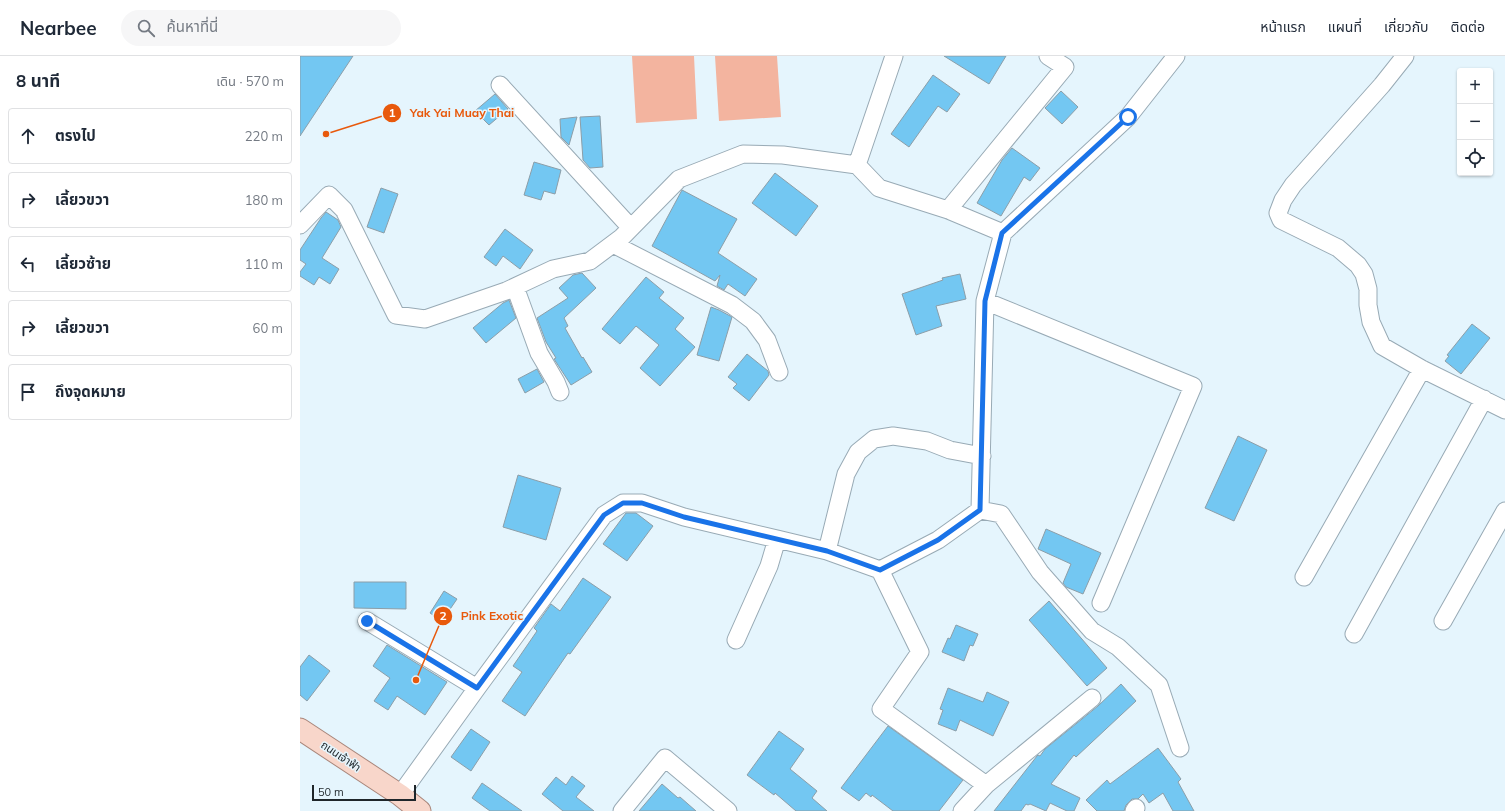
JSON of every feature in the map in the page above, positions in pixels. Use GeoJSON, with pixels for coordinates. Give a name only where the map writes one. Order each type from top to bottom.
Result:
{"type":"FeatureCollection","features":[{"type":"Feature","properties":{"kind":"main road","name":"ถนนเจ้าฟ้า"},"geometry":{"type":"LineString","coordinates":[[300,728],[400,795],[420,811]]}},
{"type":"Feature","properties":{"kind":"street"},"geometry":{"type":"LineString","coordinates":[[857,165],[894,56]]}},
{"type":"Feature","properties":{"kind":"street"},"geometry":{"type":"LineString","coordinates":[[948,210],[1065,67],[1048,56]]}},
{"type":"Feature","properties":{"kind":"street"},"geometry":{"type":"LineString","coordinates":[[980,510],[985,301],[1002,233],[1128,117],[1176,56]]}},
{"type":"Feature","properties":{"kind":"street"},"geometry":{"type":"LineString","coordinates":[[1405,56],[1382,85],[1293,185],[1283,200],[1278,214],[1282,220],[1338,248],[1358,265],[1364,274],[1368,289],[1368,305],[1371,322],[1382,346],[1422,369],[1505,410]]}},
{"type":"Feature","properties":{"kind":"street"},"geometry":{"type":"LineString","coordinates":[[500,85],[630,228]]}},
{"type":"Feature","properties":{"kind":"street"},"geometry":{"type":"LineString","coordinates":[[300,225],[329,195],[344,210],[396,315],[425,319],[506,292],[553,269],[590,261],[613,244],[679,179],[743,154],[783,156],[857,165],[879,188],[948,210],[1002,233]]}},
{"type":"Feature","properties":{"kind":"street"},"geometry":{"type":"LineString","coordinates":[[613,244],[732,305],[753,321],[767,340],[779,372]]}},
{"type":"Feature","properties":{"kind":"street"},"geometry":{"type":"LineString","coordinates":[[516,287],[539,353],[556,382],[560,392]]}},
{"type":"Feature","properties":{"kind":"street"},"geometry":{"type":"LineString","coordinates":[[985,301],[1193,386],[1101,603]]}},
{"type":"Feature","properties":{"kind":"street"},"geometry":{"type":"LineString","coordinates":[[1304,577],[1422,369]]}},
{"type":"Feature","properties":{"kind":"street"},"geometry":{"type":"LineString","coordinates":[[1354,634],[1484,399]]}},
{"type":"Feature","properties":{"kind":"street"},"geometry":{"type":"LineString","coordinates":[[827,551],[846,474],[858,452],[874,439],[893,436],[927,441],[950,450],[982,456]]}},
{"type":"Feature","properties":{"kind":"street"},"geometry":{"type":"LineString","coordinates":[[400,795],[604,515],[623,503],[642,503],[684,517],[827,551],[880,570],[920,652],[881,709],[986,785]]}},
{"type":"Feature","properties":{"kind":"street"},"geometry":{"type":"LineString","coordinates":[[880,570],[938,540],[980,510],[1002,514],[1040,572],[1092,631],[1118,647],[1159,686],[1180,748]]}},
{"type":"Feature","properties":{"kind":"street"},"geometry":{"type":"LineString","coordinates":[[1443,620],[1503,518]]}},
{"type":"Feature","properties":{"kind":"street"},"geometry":{"type":"LineString","coordinates":[[736,640],[769,566],[777,539]]}},
{"type":"Feature","properties":{"kind":"street"},"geometry":{"type":"LineString","coordinates":[[367,621],[477,688]]}},
{"type":"Feature","properties":{"kind":"street"},"geometry":{"type":"LineString","coordinates":[[962,811],[986,785],[1092,698]]}},
{"type":"Feature","properties":{"kind":"street"},"geometry":{"type":"LineString","coordinates":[[622,811],[665,758],[728,811]]}},
{"type":"Feature","properties":{"kind":"shaded area"},"geometry":{"type":"Polygon","coordinates":[[[632,56],[694,56],[697,119],[636,123],[632,56]]]}},
{"type":"Feature","properties":{"kind":"shaded area"},"geometry":{"type":"Polygon","coordinates":[[[715,56],[777,56],[781,117],[719,121],[715,56]]]}},
{"type":"Feature","properties":{"kind":"building"},"geometry":{"type":"Polygon","coordinates":[[[300,56],[353,56],[300,136],[300,56]]]}},
{"type":"Feature","properties":{"kind":"building"},"geometry":{"type":"Polygon","coordinates":[[[944,56],[1006,56],[989,84],[944,56]]]}},
{"type":"Feature","properties":{"kind":"building"},"geometry":{"type":"Polygon","coordinates":[[[933,75],[960,94],[947,112],[938,106],[909,147],[891,134],[933,75]]]}},
{"type":"Feature","properties":{"kind":"building"},"geometry":{"type":"Polygon","coordinates":[[[1061,91],[1078,107],[1062,124],[1045,108],[1061,91]]]}},
{"type":"Feature","properties":{"kind":"building"},"geometry":{"type":"Polygon","coordinates":[[[495,94],[508,109],[489,125],[475,111],[495,94]]]}},
{"type":"Feature","properties":{"kind":"building"},"geometry":{"type":"Polygon","coordinates":[[[600,116],[603,167],[590,168],[583,160],[580,117],[600,116]]]}},
{"type":"Feature","properties":{"kind":"building"},"geometry":{"type":"Polygon","coordinates":[[[577,117],[569,145],[561,137],[560,119],[577,117]]]}},
{"type":"Feature","properties":{"kind":"building"},"geometry":{"type":"Polygon","coordinates":[[[1012,148],[1040,168],[1030,181],[1024,177],[1001,216],[977,203],[1002,160],[1012,148]]]}},
{"type":"Feature","properties":{"kind":"building"},"geometry":{"type":"Polygon","coordinates":[[[534,162],[561,170],[555,194],[544,191],[541,200],[524,195],[534,162]]]}},
{"type":"Feature","properties":{"kind":"building"},"geometry":{"type":"Polygon","coordinates":[[[775,173],[818,206],[796,236],[752,203],[775,173]]]}},
{"type":"Feature","properties":{"kind":"building"},"geometry":{"type":"Polygon","coordinates":[[[381,188],[398,194],[384,233],[367,227],[381,188]]]}},
{"type":"Feature","properties":{"kind":"building"},"geometry":{"type":"Polygon","coordinates":[[[682,190],[737,219],[718,253],[757,279],[745,296],[728,284],[724,290],[717,286],[720,275],[715,281],[652,246],[682,190]]]}},
{"type":"Feature","properties":{"kind":"building"},"geometry":{"type":"Polygon","coordinates":[[[326,212],[338,220],[341,227],[322,258],[339,269],[330,284],[319,277],[314,285],[300,276],[300,272],[306,264],[300,260],[300,250],[326,212]]]}},
{"type":"Feature","properties":{"kind":"building"},"geometry":{"type":"Polygon","coordinates":[[[505,229],[533,250],[520,269],[503,256],[496,266],[484,257],[505,229]]]}},
{"type":"Feature","properties":{"kind":"building"},"geometry":{"type":"Polygon","coordinates":[[[582,273],[596,288],[564,318],[568,326],[565,328],[582,358],[583,357],[592,372],[571,385],[554,359],[556,358],[546,342],[537,318],[568,298],[559,288],[573,275],[582,273]]]}},
{"type":"Feature","properties":{"kind":"building"},"geometry":{"type":"Polygon","coordinates":[[[960,274],[966,299],[936,306],[942,326],[916,335],[902,294],[943,280],[942,278],[960,274]]]}},
{"type":"Feature","properties":{"kind":"building"},"geometry":{"type":"Polygon","coordinates":[[[646,277],[664,292],[659,298],[684,318],[675,329],[695,347],[660,386],[640,368],[659,345],[636,326],[620,344],[602,329],[646,277]]]}},
{"type":"Feature","properties":{"kind":"building"},"geometry":{"type":"Polygon","coordinates":[[[509,300],[516,318],[486,343],[473,328],[503,303],[509,300]]]}},
{"type":"Feature","properties":{"kind":"building"},"geometry":{"type":"Polygon","coordinates":[[[711,307],[732,317],[719,361],[697,355],[711,307]]]}},
{"type":"Feature","properties":{"kind":"building"},"geometry":{"type":"Polygon","coordinates":[[[1472,324],[1490,338],[1461,374],[1445,361],[1449,356],[1447,355],[1472,324]]]}},
{"type":"Feature","properties":{"kind":"building"},"geometry":{"type":"Polygon","coordinates":[[[747,354],[768,371],[769,375],[749,401],[733,388],[737,384],[728,377],[747,354]]]}},
{"type":"Feature","properties":{"kind":"building"},"geometry":{"type":"Polygon","coordinates":[[[537,369],[544,382],[525,393],[518,379],[537,369]]]}},
{"type":"Feature","properties":{"kind":"building"},"geometry":{"type":"Polygon","coordinates":[[[1238,436],[1267,450],[1234,521],[1205,508],[1238,436]]]}},
{"type":"Feature","properties":{"kind":"building"},"geometry":{"type":"Polygon","coordinates":[[[518,475],[561,488],[546,540],[503,527],[518,475]]]}},
{"type":"Feature","properties":{"kind":"building"},"geometry":{"type":"Polygon","coordinates":[[[626,513],[636,513],[653,526],[627,561],[603,544],[626,513]]]}},
{"type":"Feature","properties":{"kind":"building"},"geometry":{"type":"Polygon","coordinates":[[[1046,529],[1101,553],[1083,594],[1066,587],[1063,583],[1071,564],[1038,549],[1046,529]]]}},
{"type":"Feature","properties":{"kind":"building"},"geometry":{"type":"Polygon","coordinates":[[[583,578],[611,597],[570,654],[568,653],[525,716],[502,701],[522,672],[513,666],[537,631],[534,628],[551,604],[560,611],[583,578]]]}},
{"type":"Feature","properties":{"kind":"building"},"geometry":{"type":"Polygon","coordinates":[[[354,582],[406,582],[406,609],[354,608],[354,582]]]}},
{"type":"Feature","properties":{"kind":"building"},"geometry":{"type":"Polygon","coordinates":[[[444,591],[457,599],[442,621],[430,613],[444,591]]]}},
{"type":"Feature","properties":{"kind":"building"},"geometry":{"type":"Polygon","coordinates":[[[1049,601],[1107,668],[1087,686],[1029,620],[1049,601]]]}},
{"type":"Feature","properties":{"kind":"building"},"geometry":{"type":"Polygon","coordinates":[[[956,625],[978,634],[973,646],[970,645],[964,661],[942,652],[956,625]]]}},
{"type":"Feature","properties":{"kind":"building"},"geometry":{"type":"Polygon","coordinates":[[[387,645],[447,682],[425,715],[397,696],[388,710],[374,701],[390,678],[373,666],[387,645]]]}},
{"type":"Feature","properties":{"kind":"building"},"geometry":{"type":"Polygon","coordinates":[[[309,655],[330,671],[307,701],[300,695],[300,667],[309,655]]]}},
{"type":"Feature","properties":{"kind":"building"},"geometry":{"type":"Polygon","coordinates":[[[1121,684],[1136,701],[1076,757],[1074,755],[1051,784],[1080,798],[1074,811],[1067,811],[1050,803],[1046,811],[1030,804],[1026,804],[1021,811],[994,811],[1038,755],[1040,756],[1045,749],[1098,706],[1121,684]]]}},
{"type":"Feature","properties":{"kind":"building"},"geometry":{"type":"Polygon","coordinates":[[[948,688],[983,702],[987,692],[1009,702],[993,736],[960,720],[956,731],[938,724],[943,710],[940,709],[948,688]]]}},
{"type":"Feature","properties":{"kind":"building"},"geometry":{"type":"Polygon","coordinates":[[[888,726],[963,780],[939,811],[893,811],[872,795],[871,797],[866,793],[859,801],[841,788],[888,726]]]}},
{"type":"Feature","properties":{"kind":"building"},"geometry":{"type":"Polygon","coordinates":[[[471,729],[490,742],[471,771],[451,757],[471,729]]]}},
{"type":"Feature","properties":{"kind":"building"},"geometry":{"type":"Polygon","coordinates":[[[779,731],[804,749],[790,769],[817,791],[812,798],[827,811],[796,811],[775,793],[774,795],[747,775],[779,731]]]}},
{"type":"Feature","properties":{"kind":"building"},"geometry":{"type":"Polygon","coordinates":[[[1158,748],[1181,779],[1178,782],[1194,811],[1173,811],[1163,793],[1149,803],[1143,794],[1138,799],[1132,799],[1126,805],[1124,811],[1097,811],[1086,800],[1107,780],[1110,784],[1158,748]]]}},
{"type":"Feature","properties":{"kind":"building"},"geometry":{"type":"Polygon","coordinates":[[[572,776],[585,786],[576,797],[594,811],[563,811],[542,794],[556,777],[566,785],[572,776]]]}},
{"type":"Feature","properties":{"kind":"building"},"geometry":{"type":"Polygon","coordinates":[[[482,783],[522,811],[490,811],[472,798],[482,783]]]}},
{"type":"Feature","properties":{"kind":"building"},"geometry":{"type":"Polygon","coordinates":[[[662,784],[678,798],[680,797],[696,811],[639,811],[662,784]]]}},
{"type":"Feature","properties":{"kind":"place","name":"Yak Yai Muay Thai"},"geometry":{"type":"Point","coordinates":[326,134]}},
{"type":"Feature","properties":{"kind":"place","name":"Pink Exotic"},"geometry":{"type":"Point","coordinates":[416,680]}},
{"type":"Feature","properties":{"kind":"route"},"geometry":{"type":"LineString","coordinates":[[367,621],[477,688],[604,515],[623,503],[642,503],[684,517],[827,551],[880,570],[938,540],[980,510],[985,301],[1002,233],[1128,117]]}}]}
